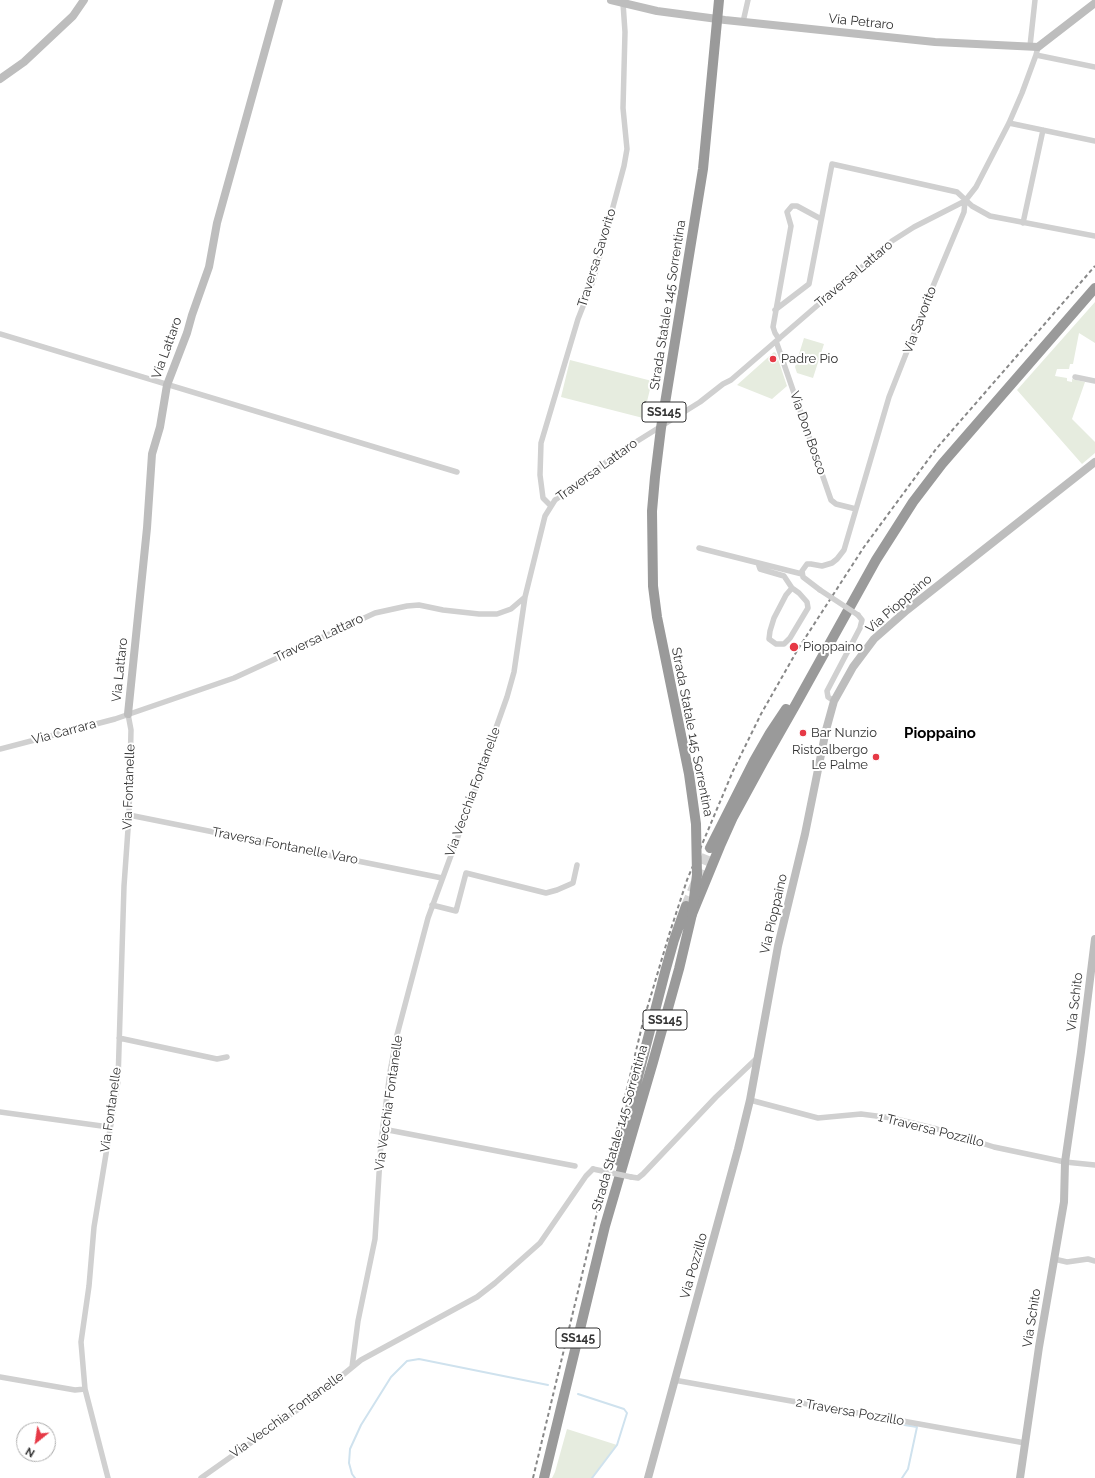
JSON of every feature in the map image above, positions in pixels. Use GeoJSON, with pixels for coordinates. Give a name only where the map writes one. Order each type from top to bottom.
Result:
{"type":"FeatureCollection","features":[{"type":"Feature","properties":{"kind":"highway","name":"Strada Statale 145 Sorrentina"},"geometry":{"type":"LineString","coordinates":[[544,1478],[605,1226],[636,1125],[673,992],[697,875],[696,824],[688,774],[657,617],[653,586],[652,511],[661,428],[703,168],[719,0]]}},
{"type":"Feature","properties":{"kind":"highway"},"geometry":{"type":"LineString","coordinates":[[613,1198],[619,1158],[670,954],[733,817],[886,543],[921,492],[961,442],[1095,288]]}},
{"type":"Feature","properties":{"kind":"highway"},"geometry":{"type":"LineString","coordinates":[[710,848],[738,791],[770,733],[791,701],[814,672]]}},
{"type":"Feature","properties":{"kind":"street"},"geometry":{"type":"LineString","coordinates":[[1,77],[24,62],[73,16],[84,0]]}},
{"type":"Feature","properties":{"kind":"street","name":"Via Lattaro"},"geometry":{"type":"LineString","coordinates":[[128,714],[147,528],[152,454],[160,427],[166,385],[187,333],[192,315],[210,267],[217,223],[279,0]]}},
{"type":"Feature","properties":{"kind":"street","name":"Via Petraro"},"geometry":{"type":"LineString","coordinates":[[611,0],[625,2],[657,11],[743,22],[935,42],[1034,46]]}},
{"type":"Feature","properties":{"kind":"street"},"geometry":{"type":"LineString","coordinates":[[743,22],[748,0]]}},
{"type":"Feature","properties":{"kind":"street","name":"Via Savorito"},"geometry":{"type":"LineString","coordinates":[[802,574],[804,567],[807,564],[827,566],[832,563],[841,555],[846,544],[889,397],[964,212],[966,201],[976,187],[1009,123],[1036,55],[1034,46],[1035,0]]}},
{"type":"Feature","properties":{"kind":"street","name":"Traversa Savorito"},"geometry":{"type":"LineString","coordinates":[[550,505],[543,498],[540,475],[541,443],[578,319],[593,281],[624,166],[627,149],[623,108],[625,2]]}},
{"type":"Feature","properties":{"kind":"street"},"geometry":{"type":"LineString","coordinates":[[1034,46],[1095,3]]}},
{"type":"Feature","properties":{"kind":"street"},"geometry":{"type":"LineString","coordinates":[[1036,55],[1095,66]]}},
{"type":"Feature","properties":{"kind":"street"},"geometry":{"type":"LineString","coordinates":[[1009,123],[1095,142]]}},
{"type":"Feature","properties":{"kind":"street"},"geometry":{"type":"LineString","coordinates":[[1023,223],[1043,130]]}},
{"type":"Feature","properties":{"kind":"street"},"geometry":{"type":"LineString","coordinates":[[776,310],[809,284],[832,164],[953,191],[990,216],[1095,236]]}},
{"type":"Feature","properties":{"kind":"street","name":"Traversa Lattaro"},"geometry":{"type":"LineString","coordinates":[[128,714],[234,678],[375,613],[419,605],[450,611],[479,614],[497,614],[511,609],[526,597],[545,516],[550,505],[555,500],[615,455],[700,402],[723,384],[731,380],[892,241],[914,227],[966,201]]}},
{"type":"Feature","properties":{"kind":"street","name":"Via Don Bosco"},"geometry":{"type":"LineString","coordinates":[[821,219],[797,206],[792,206],[788,210],[786,215],[791,226],[773,327],[831,500],[836,504],[856,509]]}},
{"type":"Feature","properties":{"kind":"street"},"geometry":{"type":"LineString","coordinates":[[0,334],[457,472]]}},
{"type":"Feature","properties":{"kind":"street"},"geometry":{"type":"LineString","coordinates":[[1075,377],[1095,381]]}},
{"type":"Feature","properties":{"kind":"street","name":"Via Pioppaino"},"geometry":{"type":"LineString","coordinates":[[756,1059],[778,946],[805,834],[826,730],[834,701],[853,667],[874,640],[913,605],[1095,462]]}},
{"type":"Feature","properties":{"kind":"street"},"geometry":{"type":"LineString","coordinates":[[698,548],[802,574],[806,580],[858,615],[862,620],[860,628],[827,691],[828,697],[834,701]]}},
{"type":"Feature","properties":{"kind":"street"},"geometry":{"type":"LineString","coordinates":[[758,563],[760,569],[784,576],[792,588],[807,602],[808,608],[790,638],[784,644],[776,644],[769,639],[770,631],[774,618],[786,595],[792,588]]}},
{"type":"Feature","properties":{"kind":"street","name":"Via Vecchia Fontanelle"},"geometry":{"type":"LineString","coordinates":[[201,1478],[316,1396],[352,1367],[358,1321],[376,1239],[383,1129],[390,1072],[397,1035],[420,944],[432,905],[475,790],[507,697],[514,672],[526,597]]}},
{"type":"Feature","properties":{"kind":"street","name":"Via Carrara"},"geometry":{"type":"LineString","coordinates":[[0,749],[115,719],[128,714]]}},
{"type":"Feature","properties":{"kind":"street","name":"Via Fontanelle"},"geometry":{"type":"LineString","coordinates":[[108,1478],[85,1389],[82,1342],[94,1227],[109,1127],[118,1081],[124,886],[128,815],[130,730],[128,714]]}},
{"type":"Feature","properties":{"kind":"street","name":"Traversa Fontanelle Varo"},"geometry":{"type":"LineString","coordinates":[[128,815],[442,878]]}},
{"type":"Feature","properties":{"kind":"street"},"geometry":{"type":"LineString","coordinates":[[432,905],[456,911],[466,873],[546,893],[573,883],[577,864]]}},
{"type":"Feature","properties":{"kind":"street","name":"Via Schito"},"geometry":{"type":"LineString","coordinates":[[1020,1478],[1064,1202],[1065,1162],[1095,939]]}},
{"type":"Feature","properties":{"kind":"street"},"geometry":{"type":"LineString","coordinates":[[119,1038],[217,1059],[227,1057]]}},
{"type":"Feature","properties":{"kind":"street"},"geometry":{"type":"LineString","coordinates":[[352,1367],[401,1337],[477,1297],[495,1283],[540,1243],[586,1176],[593,1169],[638,1178],[716,1096],[756,1059]]}},
{"type":"Feature","properties":{"kind":"street","name":"Via Pozzillo"},"geometry":{"type":"LineString","coordinates":[[648,1478],[717,1228],[750,1100],[756,1059]]}},
{"type":"Feature","properties":{"kind":"street","name":"1 Traversa Pozzillo"},"geometry":{"type":"LineString","coordinates":[[750,1100],[818,1118],[862,1114],[892,1118],[938,1129],[994,1147],[1065,1162]]}},
{"type":"Feature","properties":{"kind":"street"},"geometry":{"type":"LineString","coordinates":[[0,1112],[109,1127]]}},
{"type":"Feature","properties":{"kind":"street"},"geometry":{"type":"LineString","coordinates":[[383,1129],[575,1166]]}},
{"type":"Feature","properties":{"kind":"street"},"geometry":{"type":"LineString","coordinates":[[1065,1162],[1095,1165]]}},
{"type":"Feature","properties":{"kind":"street"},"geometry":{"type":"LineString","coordinates":[[1054,1259],[1067,1262],[1088,1259],[1095,1261]]}},
{"type":"Feature","properties":{"kind":"street"},"geometry":{"type":"LineString","coordinates":[[0,1377],[75,1390],[85,1389]]}},
{"type":"Feature","properties":{"kind":"street","name":"2 Traversa Pozzillo"},"geometry":{"type":"LineString","coordinates":[[674,1380],[1025,1443]]}},
{"type":"Feature","properties":{"kind":"shaded area"},"geometry":{"type":"Polygon","coordinates":[[[1095,302],[1095,343],[1079,333],[1073,364],[1070,364],[1069,369],[1057,369],[1055,376],[1067,378],[1067,381],[1072,382],[1072,379],[1085,382],[1072,419],[1095,442],[1095,453],[1082,464],[1017,390],[1095,302]]]}},
{"type":"Feature","properties":{"kind":"shaded area"},"geometry":{"type":"Polygon","coordinates":[[[804,338],[824,344],[813,378],[797,373],[795,367],[804,338]]]}},
{"type":"Feature","properties":{"kind":"shaded area"},"geometry":{"type":"Polygon","coordinates":[[[774,352],[776,353],[787,386],[772,399],[737,385],[774,352]]]}},
{"type":"Feature","properties":{"kind":"shaded area"},"geometry":{"type":"Polygon","coordinates":[[[570,360],[652,381],[643,418],[561,397],[570,360]]]}},
{"type":"Feature","properties":{"kind":"shaded area"},"geometry":{"type":"Polygon","coordinates":[[[567,1429],[617,1445],[592,1478],[552,1478],[567,1429]]]}},
{"type":"Feature","properties":{"kind":"waterway"},"geometry":{"type":"LineString","coordinates":[[355,1478],[352,1474],[349,1463],[350,1449],[361,1425],[391,1377],[407,1361],[419,1359],[548,1385]]}},
{"type":"Feature","properties":{"kind":"waterway"},"geometry":{"type":"LineString","coordinates":[[578,1394],[624,1409],[627,1413],[617,1445],[592,1478]]}},
{"type":"Feature","properties":{"kind":"waterway"},"geometry":{"type":"LineString","coordinates":[[898,1424],[917,1427],[908,1469],[902,1478]]}},
{"type":"Feature","properties":{"kind":"tunnel"},"geometry":{"type":"LineString","coordinates":[[686,906],[710,848]]}},
{"type":"Feature","properties":{"kind":"railway"},"geometry":{"type":"LineString","coordinates":[[533,1478],[643,1022],[687,880],[733,771],[761,714],[798,649],[864,547],[936,449],[1095,266]]}},
{"type":"Feature","properties":{"kind":"place","name":"Padre Pio"},"geometry":{"type":"Point","coordinates":[773,359]}},
{"type":"Feature","properties":{"kind":"place","name":"Pioppaino"},"geometry":{"type":"Point","coordinates":[794,647]}},
{"type":"Feature","properties":{"kind":"place","name":"Bar Nunzio"},"geometry":{"type":"Point","coordinates":[803,733]}},
{"type":"Feature","properties":{"kind":"place","name":"Ristoalbergo Le Palme"},"geometry":{"type":"Point","coordinates":[876,757]}},
{"type":"Feature","properties":{"kind":"district","name":"Pioppaino"},"geometry":{"type":"Point","coordinates":[940,733]}}]}
